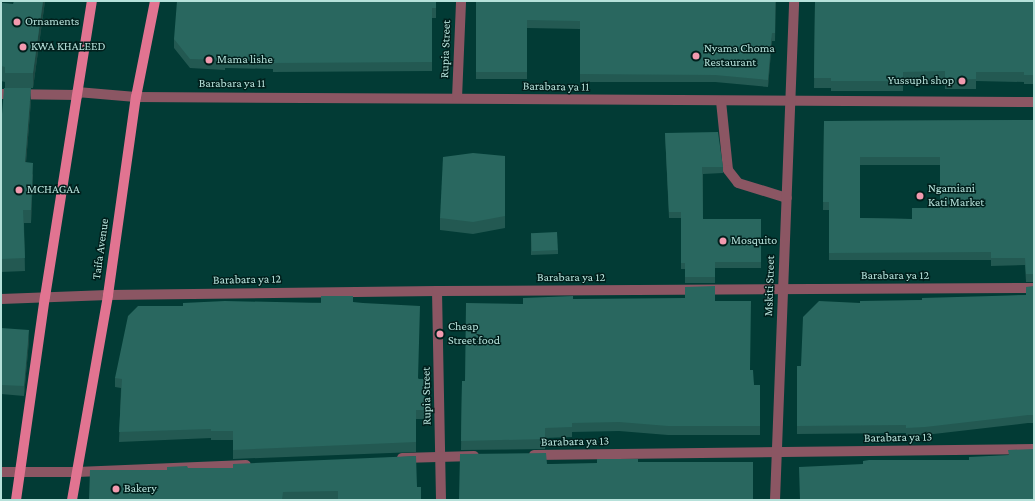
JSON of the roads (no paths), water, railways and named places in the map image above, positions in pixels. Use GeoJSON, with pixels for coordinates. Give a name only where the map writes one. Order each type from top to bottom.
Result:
{"type":"FeatureCollection","features":[{"type":"Feature","properties":{"kind":"main road"},"geometry":{"type":"LineString","coordinates":[[16,500],[45,297],[92,1]]}},
{"type":"Feature","properties":{"kind":"main road","name":"Taifa Avenue"},"geometry":{"type":"LineString","coordinates":[[72,500],[108,295],[136,97],[155,1]]}},
{"type":"Feature","properties":{"kind":"street","name":"Rupia Street"},"geometry":{"type":"LineString","coordinates":[[457,98],[461,1]]}},
{"type":"Feature","properties":{"kind":"street","name":"Mskiti Street"},"geometry":{"type":"LineString","coordinates":[[775,500],[794,1]]}},
{"type":"Feature","properties":{"kind":"street","name":"Barabara ya 11"},"geometry":{"type":"LineString","coordinates":[[1,94],[78,94],[136,97],[457,98],[721,102],[1034,102]]}},
{"type":"Feature","properties":{"kind":"street"},"geometry":{"type":"LineString","coordinates":[[721,102],[728,170],[738,183],[787,198]]}},
{"type":"Feature","properties":{"kind":"street","name":"Barabara ya 12"},"geometry":{"type":"LineString","coordinates":[[1,300],[108,295],[437,291],[1034,288]]}},
{"type":"Feature","properties":{"kind":"street","name":"Rupia Street"},"geometry":{"type":"LineString","coordinates":[[437,291],[441,500]]}},
{"type":"Feature","properties":{"kind":"street","name":"Barabara ya 13"},"geometry":{"type":"LineString","coordinates":[[521,456],[1034,449]]}},
{"type":"Feature","properties":{"kind":"street"},"geometry":{"type":"LineString","coordinates":[[394,459],[481,456]]}},
{"type":"Feature","properties":{"kind":"street"},"geometry":{"type":"LineString","coordinates":[[1,472],[77,472],[259,464]]}},
{"type":"Feature","properties":{"kind":"place","name":"Ornaments"},"geometry":{"type":"Point","coordinates":[17,22]}},
{"type":"Feature","properties":{"kind":"place","name":"KWA KHALEED"},"geometry":{"type":"Point","coordinates":[23,47]}},
{"type":"Feature","properties":{"kind":"place","name":"Nyama Choma Restaurant"},"geometry":{"type":"Point","coordinates":[696,56]}},
{"type":"Feature","properties":{"kind":"place","name":"Mama lishe"},"geometry":{"type":"Point","coordinates":[209,60]}},
{"type":"Feature","properties":{"kind":"place","name":"Yussuph shop"},"geometry":{"type":"Point","coordinates":[962,81]}},
{"type":"Feature","properties":{"kind":"place","name":"MCHAGAA"},"geometry":{"type":"Point","coordinates":[19,190]}},
{"type":"Feature","properties":{"kind":"place","name":"Ngamiani Kati Market"},"geometry":{"type":"Point","coordinates":[920,196]}},
{"type":"Feature","properties":{"kind":"place","name":"Mosquito"},"geometry":{"type":"Point","coordinates":[723,241]}},
{"type":"Feature","properties":{"kind":"place","name":"Cheap Street food"},"geometry":{"type":"Point","coordinates":[440,334]}},
{"type":"Feature","properties":{"kind":"place","name":"Bakery"},"geometry":{"type":"Point","coordinates":[116,489]}}]}
